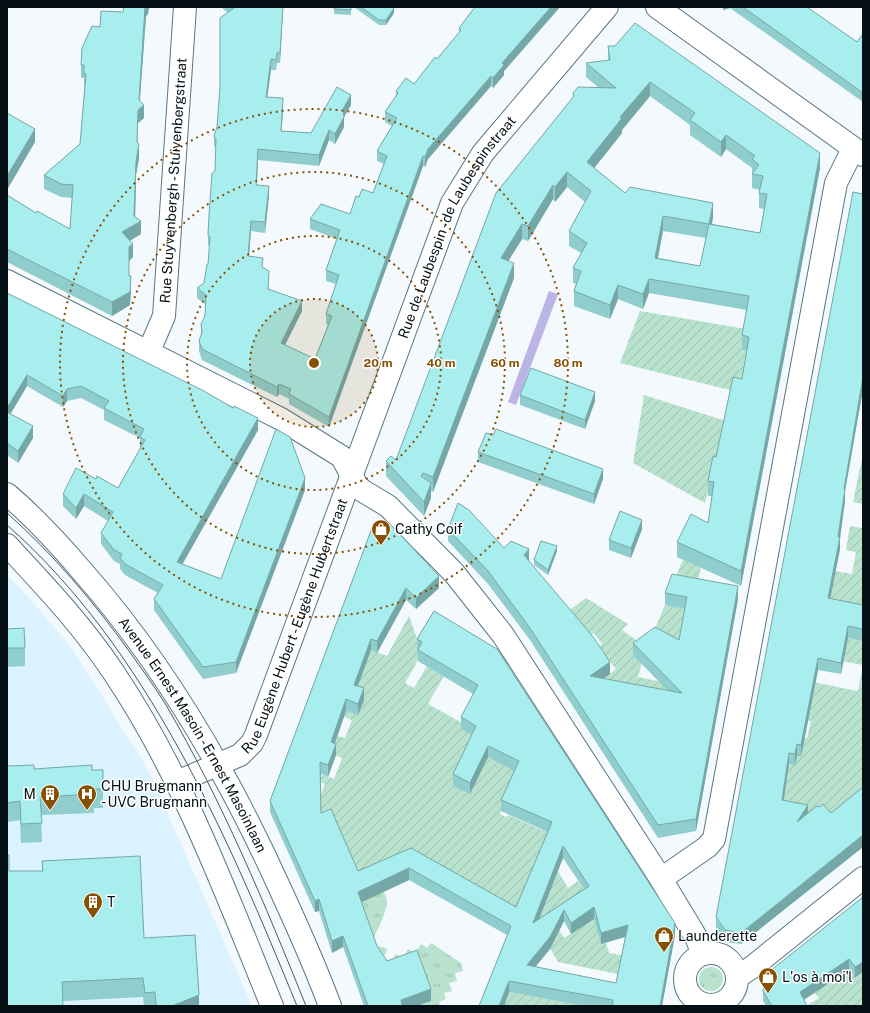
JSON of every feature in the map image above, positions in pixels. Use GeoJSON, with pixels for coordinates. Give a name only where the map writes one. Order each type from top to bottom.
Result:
{"type":"FeatureCollection","features":[{"type":"Feature","properties":{"kind":"street","name":"Rue Stuyvenbergh - Stuivenbergstraat"},"geometry":{"type":"LineString","coordinates":[[149,351],[164,316],[186,7]]}},
{"type":"Feature","properties":{"kind":"street","name":"Rue de Laubespin - de Laubespinstraat"},"geometry":{"type":"LineString","coordinates":[[352,475],[452,203],[483,152],[607,7]]}},
{"type":"Feature","properties":{"kind":"street"},"geometry":{"type":"LineString","coordinates":[[657,7],[858,152],[836,183],[714,839],[707,847],[661,879]]}},
{"type":"Feature","properties":{"kind":"street"},"geometry":{"type":"LineString","coordinates":[[7,281],[149,351],[295,427],[338,453],[346,462],[352,475],[363,491],[388,506],[454,573],[503,635],[661,879],[696,937],[703,954]]}},
{"type":"Feature","properties":{"kind":"street","name":"Rue Eugène Hubert - Eugène Hubertstraat"},"geometry":{"type":"LineString","coordinates":[[177,782],[240,755],[252,743],[352,475]]}},
{"type":"Feature","properties":{"kind":"street","name":"Avenue Ernest Masoin - Ernest Masoinlaan"},"geometry":{"type":"LineString","coordinates":[[7,494],[32,516],[111,604],[148,651],[218,764],[262,848],[294,919],[330,1006]]}},
{"type":"Feature","properties":{"kind":"street"},"geometry":{"type":"LineString","coordinates":[[7,545],[81,627],[114,672],[144,720],[177,782],[272,1006]]}},
{"type":"Feature","properties":{"kind":"street"},"geometry":{"type":"LineString","coordinates":[[736,993],[735,969],[726,957],[711,953],[703,954],[690,963],[684,979],[684,997],[702,1004],[718,1004],[736,993],[751,968],[863,878]]}},
{"type":"Feature","properties":{"kind":"shaded area"},"geometry":{"type":"Polygon","coordinates":[[[549,291],[558,294],[516,405],[508,402],[549,291]]]}},
{"type":"Feature","properties":{"kind":"shaded area","name":"CHU Brugmann - UVC Brugmann"},"geometry":{"type":"Polygon","coordinates":[[[7,575],[39,609],[75,653],[142,760],[152,778],[252,1006],[7,1006],[7,575]]]}},
{"type":"Feature","properties":{"kind":"green space"},"geometry":{"type":"Polygon","coordinates":[[[640,311],[746,329],[742,350],[749,352],[746,394],[620,363],[640,311]]]}},
{"type":"Feature","properties":{"kind":"green space"},"geometry":{"type":"Polygon","coordinates":[[[644,395],[726,421],[705,503],[633,463],[644,395]]]}},
{"type":"Feature","properties":{"kind":"green space"},"geometry":{"type":"Polygon","coordinates":[[[863,454],[863,504],[853,502],[863,454]]]}},
{"type":"Feature","properties":{"kind":"green space"},"geometry":{"type":"Polygon","coordinates":[[[863,521],[863,617],[828,610],[835,571],[852,574],[856,552],[846,550],[850,526],[862,528],[863,521]]]}},
{"type":"Feature","properties":{"kind":"green space"},"geometry":{"type":"Polygon","coordinates":[[[687,550],[703,553],[697,591],[672,586],[687,550]]]}},
{"type":"Feature","properties":{"kind":"green space"},"geometry":{"type":"Polygon","coordinates":[[[586,598],[628,624],[622,630],[646,647],[638,677],[667,683],[663,703],[614,688],[606,677],[616,669],[607,658],[594,651],[602,644],[594,633],[584,641],[567,612],[586,598]]]}},
{"type":"Feature","properties":{"kind":"green space"},"geometry":{"type":"Polygon","coordinates":[[[665,605],[696,611],[680,647],[651,638],[665,605]]]}},
{"type":"Feature","properties":{"kind":"green space"},"geometry":{"type":"Polygon","coordinates":[[[409,616],[422,653],[405,683],[414,688],[427,666],[444,676],[428,704],[464,724],[485,707],[488,757],[519,773],[500,814],[506,817],[508,815],[542,830],[554,829],[516,919],[411,859],[354,885],[321,825],[321,794],[325,784],[320,782],[322,775],[334,779],[342,758],[331,754],[337,736],[345,738],[352,720],[344,717],[346,711],[358,715],[364,700],[353,696],[371,650],[387,656],[409,616]]]}},
{"type":"Feature","properties":{"kind":"green space"},"geometry":{"type":"Polygon","coordinates":[[[820,633],[863,641],[863,665],[814,656],[820,633]]]}},
{"type":"Feature","properties":{"kind":"green space"},"geometry":{"type":"Polygon","coordinates":[[[863,665],[863,788],[828,822],[782,812],[784,797],[780,796],[789,765],[795,765],[797,756],[801,757],[804,738],[807,738],[811,721],[805,720],[812,682],[858,691],[863,665]]]}},
{"type":"Feature","properties":{"kind":"green space"},"geometry":{"type":"Polygon","coordinates":[[[558,871],[568,888],[578,881],[589,897],[553,921],[564,938],[597,917],[621,934],[606,943],[609,953],[627,956],[623,975],[558,962],[550,948],[530,942],[558,871]]]}},
{"type":"Feature","properties":{"kind":"green space"},"geometry":{"type":"Polygon","coordinates":[[[354,885],[384,892],[387,899],[387,905],[381,922],[371,940],[354,885]]]}},
{"type":"Feature","properties":{"kind":"green space"},"geometry":{"type":"Polygon","coordinates":[[[431,943],[461,963],[463,971],[455,973],[457,981],[449,983],[452,991],[444,993],[446,999],[439,1002],[440,1006],[416,1006],[431,1001],[383,974],[373,948],[377,946],[386,948],[387,951],[383,958],[390,962],[396,954],[403,958],[408,949],[415,953],[421,944],[427,948],[431,943]]]}},
{"type":"Feature","properties":{"kind":"green space"},"geometry":{"type":"Polygon","coordinates":[[[711,967],[720,970],[723,979],[720,988],[711,991],[702,988],[699,979],[702,970],[711,967]]]}},
{"type":"Feature","properties":{"kind":"green space"},"geometry":{"type":"Polygon","coordinates":[[[850,971],[856,978],[863,972],[863,1006],[806,1006],[819,998],[811,989],[828,976],[834,984],[850,971]]]}},
{"type":"Feature","properties":{"kind":"green space"},"geometry":{"type":"Polygon","coordinates":[[[509,992],[584,1006],[504,1006],[509,992]]]}},
{"type":"Feature","properties":{"kind":"building"},"geometry":{"type":"Polygon","coordinates":[[[124,7],[145,7],[139,100],[144,105],[138,110],[137,142],[139,144],[136,161],[134,216],[141,221],[122,232],[133,244],[129,247],[129,276],[131,276],[130,292],[112,302],[7,249],[7,195],[36,213],[37,211],[70,229],[73,185],[61,184],[44,175],[80,144],[86,74],[84,74],[84,65],[81,65],[82,48],[92,26],[100,27],[101,11],[123,12],[124,7]]]}},
{"type":"Feature","properties":{"kind":"building"},"geometry":{"type":"Polygon","coordinates":[[[233,7],[283,7],[280,53],[277,53],[276,60],[271,59],[266,97],[283,98],[281,131],[311,133],[337,87],[351,95],[343,109],[344,117],[335,134],[329,130],[319,155],[258,149],[256,185],[269,186],[265,222],[251,221],[248,256],[263,258],[262,267],[269,271],[268,289],[302,301],[281,343],[315,359],[332,316],[326,314],[339,275],[326,270],[340,230],[310,219],[321,204],[350,214],[356,196],[359,197],[362,189],[373,193],[387,156],[377,151],[397,118],[385,112],[398,93],[396,91],[406,78],[414,84],[435,57],[437,59],[461,30],[459,28],[475,7],[551,7],[502,63],[504,65],[493,78],[491,76],[428,149],[425,157],[423,156],[329,417],[289,394],[291,389],[279,384],[277,387],[202,349],[199,341],[202,332],[201,324],[205,316],[206,295],[197,288],[204,283],[208,264],[210,237],[208,235],[212,173],[215,171],[216,139],[214,136],[217,127],[220,87],[220,18],[234,8],[233,7]]]}},
{"type":"Feature","properties":{"kind":"building"},"geometry":{"type":"Polygon","coordinates":[[[334,7],[351,7],[351,10],[334,9],[334,7]]]}},
{"type":"Feature","properties":{"kind":"building"},"geometry":{"type":"Polygon","coordinates":[[[361,7],[394,8],[386,20],[379,20],[361,7]]]}},
{"type":"Feature","properties":{"kind":"building"},"geometry":{"type":"Polygon","coordinates":[[[743,7],[807,7],[857,42],[863,34],[863,93],[743,7]]]}},
{"type":"Feature","properties":{"kind":"building"},"geometry":{"type":"Polygon","coordinates":[[[635,23],[820,153],[741,571],[677,542],[691,514],[708,523],[714,482],[708,481],[713,456],[716,457],[733,377],[742,379],[749,337],[742,335],[749,296],[649,279],[643,294],[618,285],[610,305],[574,291],[581,271],[573,268],[587,243],[569,231],[591,191],[567,172],[555,187],[553,185],[528,226],[522,224],[501,258],[514,263],[433,477],[423,473],[421,476],[431,483],[424,502],[386,461],[391,456],[396,460],[496,193],[574,96],[573,93],[578,87],[616,88],[586,63],[610,60],[608,46],[615,46],[635,23]],[[650,82],[620,117],[622,118],[587,162],[625,193],[630,187],[713,203],[709,224],[760,233],[767,194],[759,193],[763,176],[752,174],[759,165],[752,159],[755,156],[726,135],[721,142],[690,120],[695,113],[650,82]],[[663,216],[655,258],[700,266],[709,224],[663,216]]]}},
{"type":"Feature","properties":{"kind":"building"},"geometry":{"type":"Polygon","coordinates":[[[7,113],[35,129],[7,176],[7,113]]]}},
{"type":"Feature","properties":{"kind":"building"},"geometry":{"type":"Polygon","coordinates":[[[853,192],[863,194],[863,377],[844,489],[838,537],[840,537],[828,598],[863,605],[863,629],[848,626],[841,663],[818,658],[801,745],[797,744],[795,754],[789,753],[782,800],[808,805],[797,822],[817,806],[820,807],[823,804],[831,813],[863,787],[863,835],[741,933],[725,930],[716,917],[853,192]]]}},
{"type":"Feature","properties":{"kind":"building"},"geometry":{"type":"Polygon","coordinates":[[[7,293],[204,391],[233,408],[234,406],[258,418],[177,562],[221,579],[276,429],[290,437],[305,478],[236,662],[203,667],[154,599],[163,585],[125,564],[120,558],[122,554],[114,550],[101,533],[113,512],[84,494],[76,508],[63,494],[76,468],[96,479],[97,476],[118,488],[145,440],[140,437],[144,429],[104,408],[109,401],[81,386],[67,389],[63,396],[27,375],[7,408],[7,293]]]}},
{"type":"Feature","properties":{"kind":"building"},"geometry":{"type":"Polygon","coordinates":[[[531,368],[595,392],[585,420],[520,395],[531,368]]]}},
{"type":"Feature","properties":{"kind":"building"},"geometry":{"type":"Polygon","coordinates":[[[7,412],[33,426],[18,451],[7,443],[7,412]]]}},
{"type":"Feature","properties":{"kind":"building"},"geometry":{"type":"Polygon","coordinates":[[[496,429],[603,469],[594,494],[478,452],[486,433],[493,435],[496,429]]]}},
{"type":"Feature","properties":{"kind":"building"},"geometry":{"type":"Polygon","coordinates":[[[458,503],[469,510],[504,548],[511,541],[529,549],[524,555],[594,638],[610,662],[590,676],[682,693],[633,643],[655,627],[679,640],[687,597],[665,593],[672,574],[738,586],[696,819],[658,825],[530,628],[488,571],[448,529],[458,503]]]}},
{"type":"Feature","properties":{"kind":"building"},"geometry":{"type":"Polygon","coordinates":[[[620,511],[642,520],[631,548],[609,540],[620,511]]]}},
{"type":"Feature","properties":{"kind":"building"},"geometry":{"type":"Polygon","coordinates":[[[390,524],[439,576],[416,598],[406,588],[377,641],[371,639],[354,685],[364,688],[358,704],[346,699],[331,742],[336,744],[328,765],[320,762],[321,813],[331,809],[358,871],[411,848],[516,907],[552,822],[501,800],[519,761],[488,746],[470,783],[453,774],[476,726],[461,717],[478,685],[418,650],[422,642],[417,639],[434,611],[497,649],[675,923],[660,1006],[612,1006],[613,1000],[509,981],[499,1006],[479,1006],[511,926],[409,868],[358,892],[377,946],[387,961],[417,950],[431,989],[401,1000],[402,1006],[368,1006],[343,936],[332,941],[319,899],[315,901],[270,801],[372,528],[390,524]],[[563,846],[533,923],[589,886],[563,846]],[[594,907],[571,923],[564,910],[550,937],[527,965],[616,983],[628,925],[601,933],[594,907]]]}},
{"type":"Feature","properties":{"kind":"building"},"geometry":{"type":"Polygon","coordinates":[[[541,541],[557,546],[548,570],[534,560],[541,541]]]}},
{"type":"Feature","properties":{"kind":"building"},"geometry":{"type":"Polygon","coordinates":[[[24,628],[25,648],[7,648],[7,629],[24,628]]]}},
{"type":"Feature","properties":{"kind":"building"},"geometry":{"type":"Polygon","coordinates":[[[34,765],[34,769],[92,765],[92,770],[103,770],[103,789],[94,789],[94,794],[40,797],[42,823],[21,824],[20,801],[7,803],[7,766],[34,765]]]}},
{"type":"Feature","properties":{"kind":"building","name":"T"},"geometry":{"type":"Polygon","coordinates":[[[7,855],[9,855],[9,871],[43,871],[42,861],[140,856],[144,938],[195,935],[199,995],[172,1006],[156,1006],[155,992],[145,993],[143,978],[62,982],[63,1006],[7,1006],[7,855]]]}},
{"type":"Feature","properties":{"kind":"building"},"geometry":{"type":"Polygon","coordinates":[[[863,897],[863,962],[855,967],[849,959],[800,992],[807,1006],[772,1006],[763,991],[765,975],[863,897]]]}},
{"type":"Feature","properties":{"kind":"tram line"},"geometry":{"type":"LineString","coordinates":[[7,513],[56,561],[87,596],[153,684],[166,705],[206,778],[242,853],[306,1006]]}},
{"type":"Feature","properties":{"kind":"tram line"},"geometry":{"type":"LineString","coordinates":[[7,525],[57,574],[102,628],[142,687],[179,748],[212,812],[242,877],[297,1006]]}},
{"type":"Feature","properties":{"kind":"place","name":"Cathy Coif"},"geometry":{"type":"Point","coordinates":[381,546]}},
{"type":"Feature","properties":{"kind":"place","name":"M"},"geometry":{"type":"Point","coordinates":[50,811]}},
{"type":"Feature","properties":{"kind":"place","name":"CHU Brugmann - UVC Brugmann"},"geometry":{"type":"Point","coordinates":[87,811]}},
{"type":"Feature","properties":{"kind":"place","name":"T"},"geometry":{"type":"Point","coordinates":[93,919]}},
{"type":"Feature","properties":{"kind":"place","name":"Launderette"},"geometry":{"type":"Point","coordinates":[664,953]}},
{"type":"Feature","properties":{"kind":"place","name":"L'os à moi'l"},"geometry":{"type":"Point","coordinates":[768,994]}}]}
